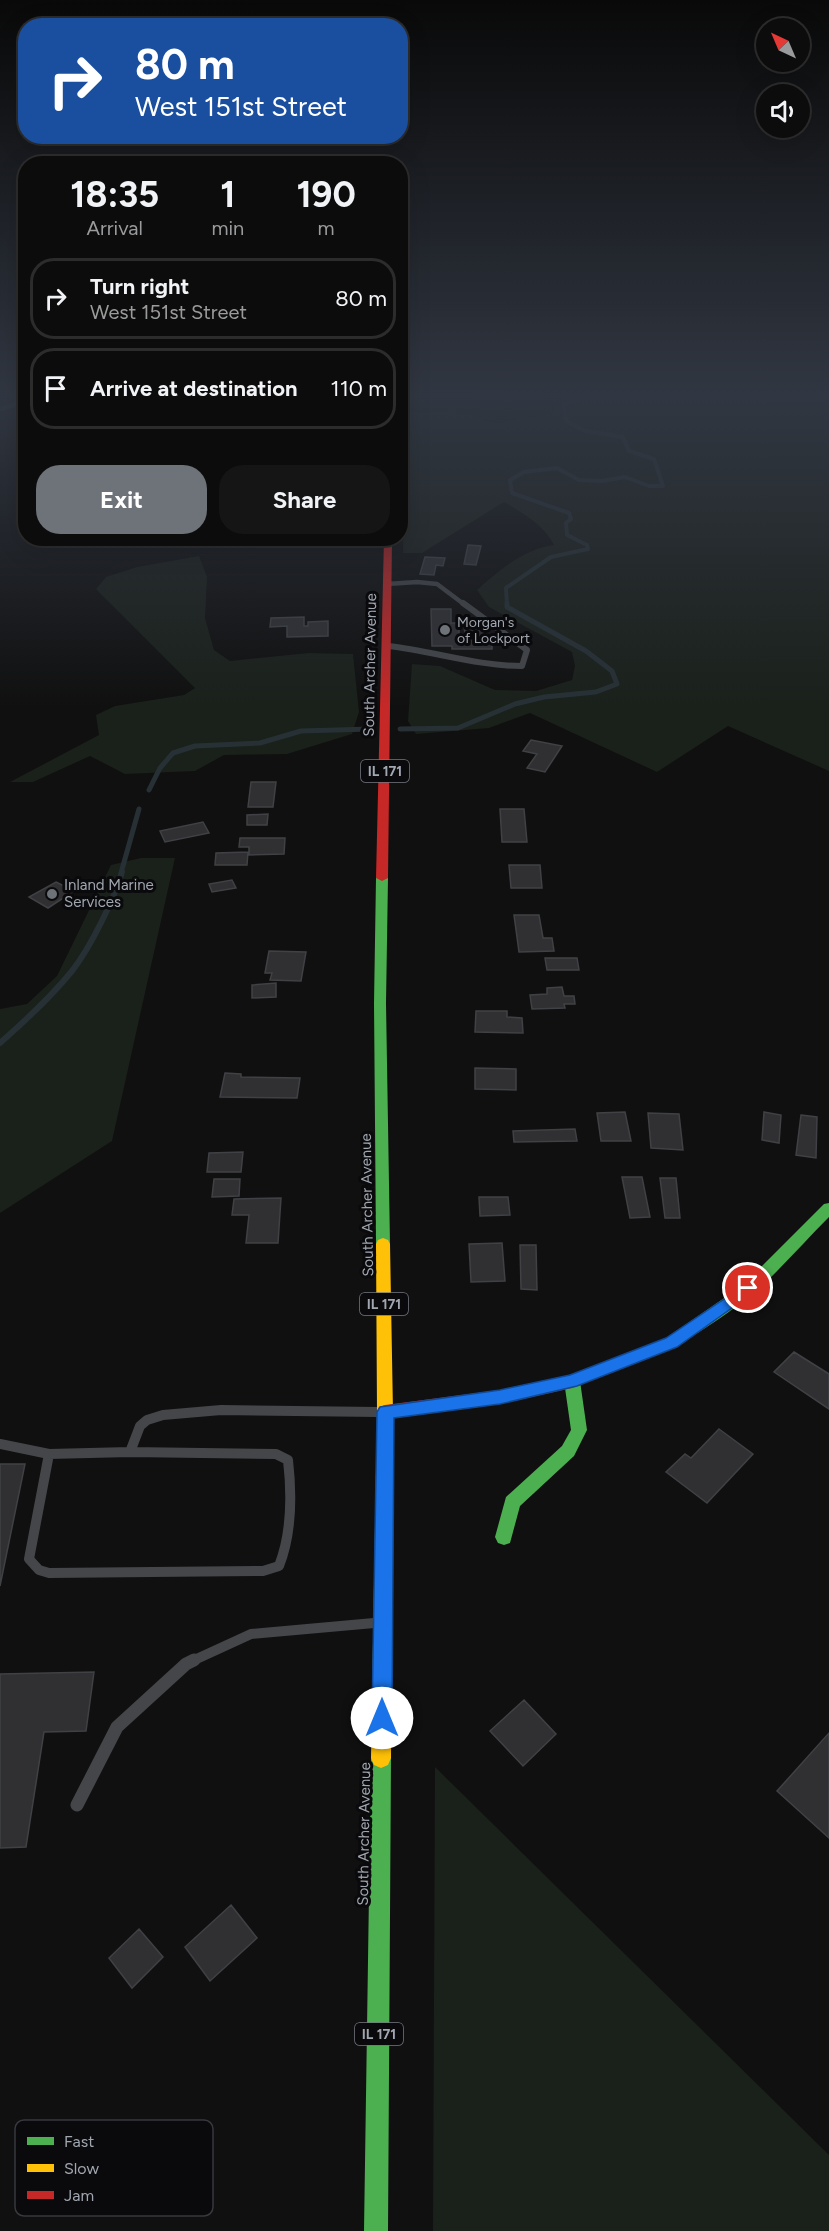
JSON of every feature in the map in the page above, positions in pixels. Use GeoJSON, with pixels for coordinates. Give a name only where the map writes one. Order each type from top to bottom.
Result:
{"type":"FeatureCollection","features":[{"type":"Feature","properties":{"kind":"main road","name":"South Archer Avenue"},"geometry":{"type":"LineString","coordinates":[[376,2231],[385,1412],[380,1003],[388,646],[388,546]]}},
{"type":"Feature","properties":{"kind":"main road"},"geometry":{"type":"LineString","coordinates":[[385,1412],[500,1397],[572,1381],[671,1343],[748,1288],[829,1208]]}},
{"type":"Feature","properties":{"kind":"main road"},"geometry":{"type":"LineString","coordinates":[[504,1537],[512,1502],[568,1451],[579,1430],[572,1381]]}},
{"type":"Feature","properties":{"kind":"lane"},"geometry":{"type":"LineString","coordinates":[[387,584],[437,584],[527,651],[522,666],[492,666],[424,650],[388,646]]}},
{"type":"Feature","properties":{"kind":"lane"},"geometry":{"type":"LineString","coordinates":[[130,1452],[133,1436],[147,1420],[183,1411],[385,1412]]}},
{"type":"Feature","properties":{"kind":"lane"},"geometry":{"type":"LineString","coordinates":[[0,1444],[49,1454],[130,1452],[276,1454],[288,1460],[290,1476],[284,1556],[279,1566],[263,1571],[49,1573],[39,1570],[29,1559],[49,1454]]}},
{"type":"Feature","properties":{"kind":"lane"},"geometry":{"type":"LineString","coordinates":[[77,1805],[117,1727],[186,1664],[251,1634],[383,1622]]}},
{"type":"Feature","properties":{"kind":"shaded area"},"geometry":{"type":"Polygon","coordinates":[[[408,499],[829,499],[829,771],[728,726],[657,772],[530,713],[489,728],[416,734],[408,721],[412,664],[440,666],[495,690],[536,691],[572,680],[575,666],[572,652],[489,607],[477,590],[503,568],[522,556],[554,545],[539,525],[526,515],[504,502],[422,553],[403,553],[403,546],[408,546],[408,499]]]}},
{"type":"Feature","properties":{"kind":"shaded area"},"geometry":{"type":"Polygon","coordinates":[[[199,556],[207,577],[205,618],[214,650],[230,661],[309,653],[353,654],[359,712],[352,734],[287,754],[224,755],[195,771],[125,774],[90,756],[33,782],[10,782],[99,735],[96,715],[115,706],[184,695],[195,688],[96,589],[106,577],[137,567],[199,556]]]}},
{"type":"Feature","properties":{"kind":"shaded area"},"geometry":{"type":"Polygon","coordinates":[[[141,858],[175,858],[112,1141],[0,1213],[0,1009],[27,1004],[57,976],[111,865],[141,858]]]}},
{"type":"Feature","properties":{"kind":"shaded area"},"geometry":{"type":"Polygon","coordinates":[[[435,1767],[829,2155],[829,2231],[433,2231],[435,1767]]]}},
{"type":"Feature","properties":{"kind":"building"},"geometry":{"type":"Polygon","coordinates":[[[468,545],[481,546],[476,565],[464,564],[468,545]]]}},
{"type":"Feature","properties":{"kind":"building"},"geometry":{"type":"Polygon","coordinates":[[[425,557],[445,558],[443,566],[436,565],[434,575],[420,574],[425,557]]]}},
{"type":"Feature","properties":{"kind":"building","name":"Morgan's of Lockport"},"geometry":{"type":"Polygon","coordinates":[[[431,609],[451,609],[451,623],[459,623],[459,634],[465,634],[464,626],[485,626],[486,638],[492,638],[492,649],[452,649],[452,646],[432,646],[431,609]]]}},
{"type":"Feature","properties":{"kind":"building"},"geometry":{"type":"Polygon","coordinates":[[[304,617],[304,626],[308,626],[308,622],[328,621],[328,636],[287,637],[287,626],[270,627],[271,618],[304,617]]]}},
{"type":"Feature","properties":{"kind":"building"},"geometry":{"type":"Polygon","coordinates":[[[531,740],[562,746],[545,772],[527,768],[537,754],[523,751],[531,740]]]}},
{"type":"Feature","properties":{"kind":"building"},"geometry":{"type":"Polygon","coordinates":[[[251,782],[276,782],[273,807],[248,807],[251,782]]]}},
{"type":"Feature","properties":{"kind":"building"},"geometry":{"type":"Polygon","coordinates":[[[500,809],[524,809],[527,842],[502,842],[500,809]]]}},
{"type":"Feature","properties":{"kind":"building"},"geometry":{"type":"Polygon","coordinates":[[[268,814],[267,825],[247,825],[247,815],[268,814]]]}},
{"type":"Feature","properties":{"kind":"building"},"geometry":{"type":"Polygon","coordinates":[[[203,822],[209,833],[165,842],[160,831],[203,822]]]}},
{"type":"Feature","properties":{"kind":"building"},"geometry":{"type":"Polygon","coordinates":[[[240,838],[285,838],[284,854],[249,855],[249,847],[239,847],[240,838]]]}},
{"type":"Feature","properties":{"kind":"building"},"geometry":{"type":"Polygon","coordinates":[[[248,852],[247,865],[215,865],[216,853],[248,852]]]}},
{"type":"Feature","properties":{"kind":"building"},"geometry":{"type":"Polygon","coordinates":[[[509,865],[540,865],[542,888],[511,888],[509,865]]]}},
{"type":"Feature","properties":{"kind":"building"},"geometry":{"type":"Polygon","coordinates":[[[232,880],[236,888],[212,892],[209,884],[232,880]]]}},
{"type":"Feature","properties":{"kind":"building","name":"Inland Marine Services"},"geometry":{"type":"Polygon","coordinates":[[[56,882],[74,891],[48,908],[29,897],[56,882]]]}},
{"type":"Feature","properties":{"kind":"building"},"geometry":{"type":"Polygon","coordinates":[[[514,915],[539,915],[543,938],[552,938],[554,951],[519,952],[514,915]]]}},
{"type":"Feature","properties":{"kind":"building"},"geometry":{"type":"Polygon","coordinates":[[[269,951],[306,952],[301,981],[270,980],[272,973],[265,973],[269,951]]]}},
{"type":"Feature","properties":{"kind":"building"},"geometry":{"type":"Polygon","coordinates":[[[545,958],[577,958],[579,970],[547,970],[545,958]]]}},
{"type":"Feature","properties":{"kind":"building"},"geometry":{"type":"Polygon","coordinates":[[[276,983],[276,997],[252,998],[252,985],[276,983]]]}},
{"type":"Feature","properties":{"kind":"building"},"geometry":{"type":"Polygon","coordinates":[[[562,987],[564,996],[574,996],[575,1004],[564,1004],[565,1008],[532,1009],[530,995],[547,994],[547,988],[562,987]]]}},
{"type":"Feature","properties":{"kind":"building"},"geometry":{"type":"Polygon","coordinates":[[[476,1011],[507,1011],[507,1017],[522,1018],[523,1033],[475,1032],[476,1011]]]}},
{"type":"Feature","properties":{"kind":"building"},"geometry":{"type":"Polygon","coordinates":[[[475,1068],[516,1069],[516,1090],[475,1089],[475,1068]]]}},
{"type":"Feature","properties":{"kind":"building"},"geometry":{"type":"Polygon","coordinates":[[[225,1073],[241,1074],[241,1077],[300,1078],[297,1098],[220,1097],[225,1073]]]}},
{"type":"Feature","properties":{"kind":"building"},"geometry":{"type":"Polygon","coordinates":[[[625,1112],[631,1141],[601,1141],[597,1113],[625,1112]]]}},
{"type":"Feature","properties":{"kind":"building"},"geometry":{"type":"Polygon","coordinates":[[[764,1112],[781,1115],[779,1143],[762,1140],[764,1112]]]}},
{"type":"Feature","properties":{"kind":"building"},"geometry":{"type":"Polygon","coordinates":[[[648,1113],[679,1114],[683,1150],[651,1148],[648,1113]]]}},
{"type":"Feature","properties":{"kind":"building"},"geometry":{"type":"Polygon","coordinates":[[[801,1115],[817,1117],[816,1158],[796,1155],[801,1115]]]}},
{"type":"Feature","properties":{"kind":"building"},"geometry":{"type":"Polygon","coordinates":[[[575,1129],[577,1141],[514,1142],[513,1131],[575,1129]]]}},
{"type":"Feature","properties":{"kind":"building"},"geometry":{"type":"Polygon","coordinates":[[[243,1152],[241,1172],[207,1172],[209,1153],[243,1152]]]}},
{"type":"Feature","properties":{"kind":"building"},"geometry":{"type":"Polygon","coordinates":[[[622,1177],[642,1177],[650,1217],[630,1218],[622,1177]]]}},
{"type":"Feature","properties":{"kind":"building"},"geometry":{"type":"Polygon","coordinates":[[[660,1178],[676,1178],[680,1218],[665,1218],[660,1178]]]}},
{"type":"Feature","properties":{"kind":"building"},"geometry":{"type":"Polygon","coordinates":[[[214,1179],[240,1179],[239,1196],[212,1197],[214,1179]]]}},
{"type":"Feature","properties":{"kind":"building"},"geometry":{"type":"Polygon","coordinates":[[[479,1197],[508,1197],[510,1215],[480,1216],[479,1197]]]}},
{"type":"Feature","properties":{"kind":"building"},"geometry":{"type":"Polygon","coordinates":[[[281,1198],[278,1243],[246,1243],[249,1215],[232,1215],[234,1199],[281,1198]]]}},
{"type":"Feature","properties":{"kind":"building"},"geometry":{"type":"Polygon","coordinates":[[[502,1243],[505,1281],[471,1282],[469,1244],[502,1243]]]}},
{"type":"Feature","properties":{"kind":"building"},"geometry":{"type":"Polygon","coordinates":[[[520,1245],[536,1245],[537,1290],[521,1289],[520,1245]]]}},
{"type":"Feature","properties":{"kind":"building"},"geometry":{"type":"Polygon","coordinates":[[[794,1352],[829,1374],[829,1409],[774,1372],[794,1352]]]}},
{"type":"Feature","properties":{"kind":"building"},"geometry":{"type":"Polygon","coordinates":[[[719,1429],[753,1454],[707,1503],[666,1472],[685,1454],[691,1458],[719,1429]]]}},
{"type":"Feature","properties":{"kind":"building"},"geometry":{"type":"Polygon","coordinates":[[[0,1464],[25,1464],[0,1586],[0,1464]]]}},
{"type":"Feature","properties":{"kind":"building"},"geometry":{"type":"Polygon","coordinates":[[[94,1672],[86,1731],[44,1732],[26,1847],[0,1848],[0,1674],[94,1672]]]}},
{"type":"Feature","properties":{"kind":"building"},"geometry":{"type":"Polygon","coordinates":[[[524,1700],[556,1734],[523,1766],[490,1731],[524,1700]]]}},
{"type":"Feature","properties":{"kind":"building"},"geometry":{"type":"Polygon","coordinates":[[[829,1733],[829,1838],[777,1791],[829,1733]]]}},
{"type":"Feature","properties":{"kind":"building"},"geometry":{"type":"Polygon","coordinates":[[[231,1905],[257,1938],[210,1981],[185,1947],[231,1905]]]}},
{"type":"Feature","properties":{"kind":"building"},"geometry":{"type":"Polygon","coordinates":[[[139,1929],[163,1957],[132,1988],[109,1958],[139,1929]]]}},
{"type":"Feature","properties":{"kind":"waterway"},"geometry":{"type":"LineString","coordinates":[[507,605],[506,588],[551,557],[588,549],[587,545],[567,535],[566,523],[571,519],[569,513],[529,499]]}},
{"type":"Feature","properties":{"kind":"waterway"},"geometry":{"type":"LineString","coordinates":[[400,729],[458,728],[515,704],[544,697],[596,692],[617,684],[612,671],[586,651],[507,605]]}},
{"type":"Feature","properties":{"kind":"waterway"},"geometry":{"type":"LineString","coordinates":[[149,790],[160,768],[173,753],[195,746],[260,743],[301,731],[371,729]]}},
{"type":"Feature","properties":{"kind":"waterway"},"geometry":{"type":"LineString","coordinates":[[121,873],[139,809]]}},
{"type":"Feature","properties":{"kind":"waterway"},"geometry":{"type":"LineString","coordinates":[[0,1043],[47,999],[72,971],[94,937],[122,872]]}},
{"type":"Feature","properties":{"kind":"traffic: fast"},"geometry":{"type":"LineString","coordinates":[[382,878],[380,1003],[383,1244]]}},
{"type":"Feature","properties":{"kind":"traffic: fast"},"geometry":{"type":"LineString","coordinates":[[657,1348],[671,1343],[748,1289],[829,1208]]}},
{"type":"Feature","properties":{"kind":"traffic: fast"},"geometry":{"type":"LineString","coordinates":[[504,1537],[512,1502],[568,1451],[579,1430],[572,1381]]}},
{"type":"Feature","properties":{"kind":"traffic: fast"},"geometry":{"type":"LineString","coordinates":[[376,2231],[381,1758]]}},
{"type":"Feature","properties":{"kind":"traffic: slow"},"geometry":{"type":"LineString","coordinates":[[381,1758],[385,1412],[383,1244]]}},
{"type":"Feature","properties":{"kind":"traffic: jam"},"geometry":{"type":"LineString","coordinates":[[382,878],[388,546]]}},
{"type":"Feature","properties":{"kind":"traffic: jam"},"geometry":{"type":"LineString","coordinates":[[385,1412],[500,1397],[572,1381],[657,1348]]}},
{"type":"Feature","properties":{"kind":"place","name":"Morgan's of Lockport"},"geometry":{"type":"Point","coordinates":[445,630]}},
{"type":"Feature","properties":{"kind":"place","name":"Inland Marine Services"},"geometry":{"type":"Point","coordinates":[52,894]}},
{"type":"Feature","properties":{"kind":"route"},"geometry":{"type":"LineString","coordinates":[[382,1718],[385,1412],[500,1397],[572,1381],[671,1343],[748,1288]]}}]}
